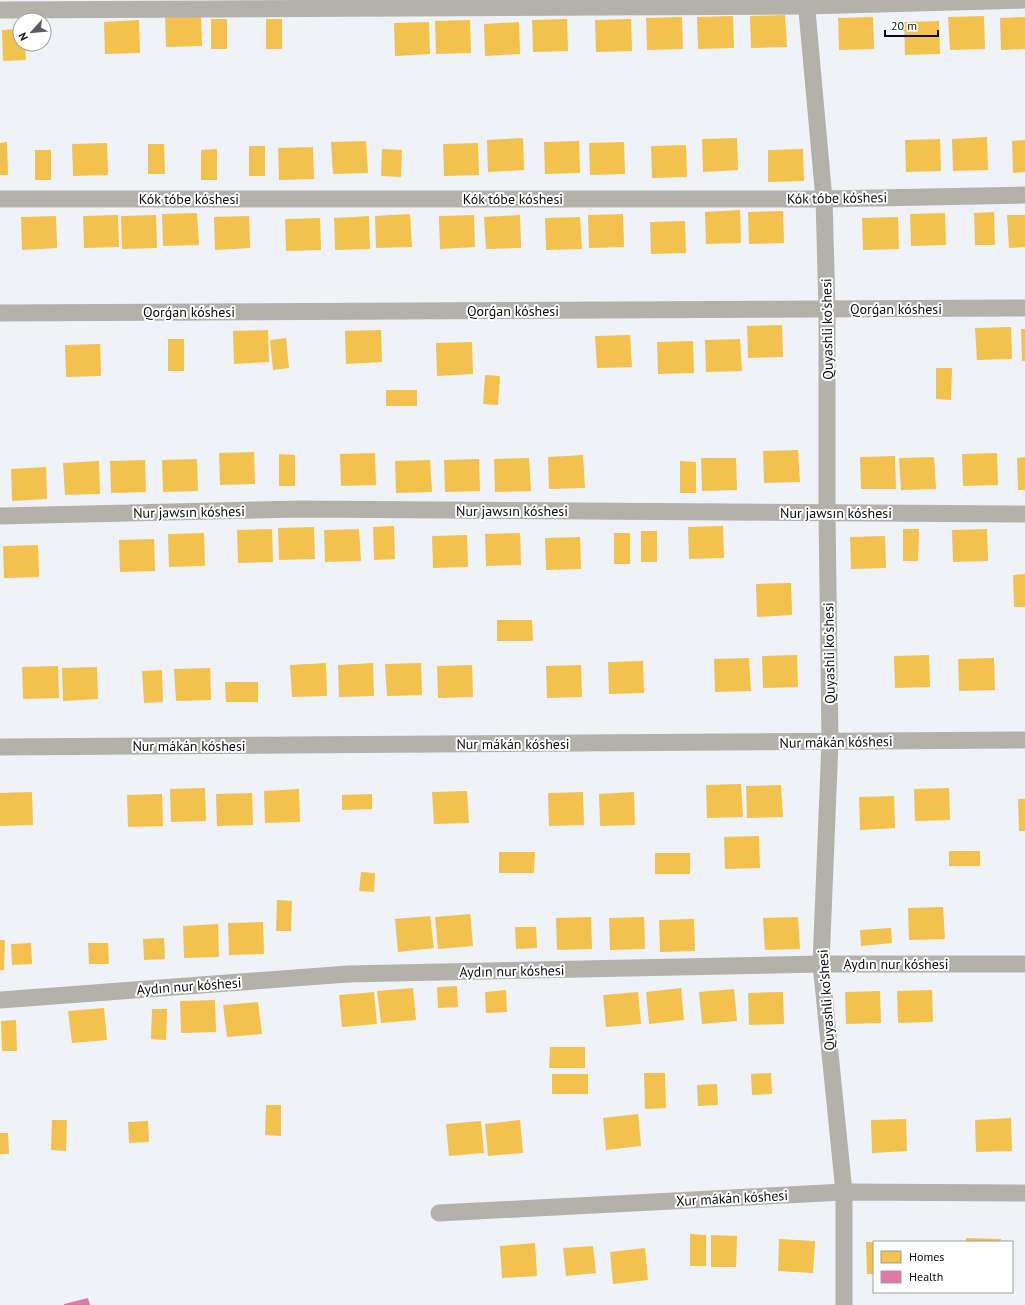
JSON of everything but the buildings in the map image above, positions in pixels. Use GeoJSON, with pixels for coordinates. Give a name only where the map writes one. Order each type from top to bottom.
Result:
{"type":"FeatureCollection","features":[{"type":"Feature","properties":{"kind":"street"},"geometry":{"type":"LineString","coordinates":[[0,10],[1025,0]]}},
{"type":"Feature","properties":{"kind":"street","name":"Quyashli ko'shesi"},"geometry":{"type":"LineString","coordinates":[[806,3],[824,199],[828,309],[827,513],[830,742],[821,964],[844,1192],[844,1305]]}},
{"type":"Feature","properties":{"kind":"street","name":"Kók tóbe kóshesi"},"geometry":{"type":"LineString","coordinates":[[0,199],[824,199],[1025,195]]}},
{"type":"Feature","properties":{"kind":"street","name":"Qorǵan kóshesi"},"geometry":{"type":"LineString","coordinates":[[0,313],[1025,308]]}},
{"type":"Feature","properties":{"kind":"street","name":"Nur jawsın kóshesi"},"geometry":{"type":"LineString","coordinates":[[0,516],[302,509],[1025,514]]}},
{"type":"Feature","properties":{"kind":"street","name":"Nur mákán kóshesi"},"geometry":{"type":"LineString","coordinates":[[0,747],[1025,740]]}},
{"type":"Feature","properties":{"kind":"street","name":"Aydın nur kóshesi"},"geometry":{"type":"LineString","coordinates":[[0,1000],[348,974],[821,964],[1025,964]]}},
{"type":"Feature","properties":{"kind":"street","name":"Xur mákán kóshesi"},"geometry":{"type":"LineString","coordinates":[[439,1213],[844,1192],[1025,1193]]}}]}
